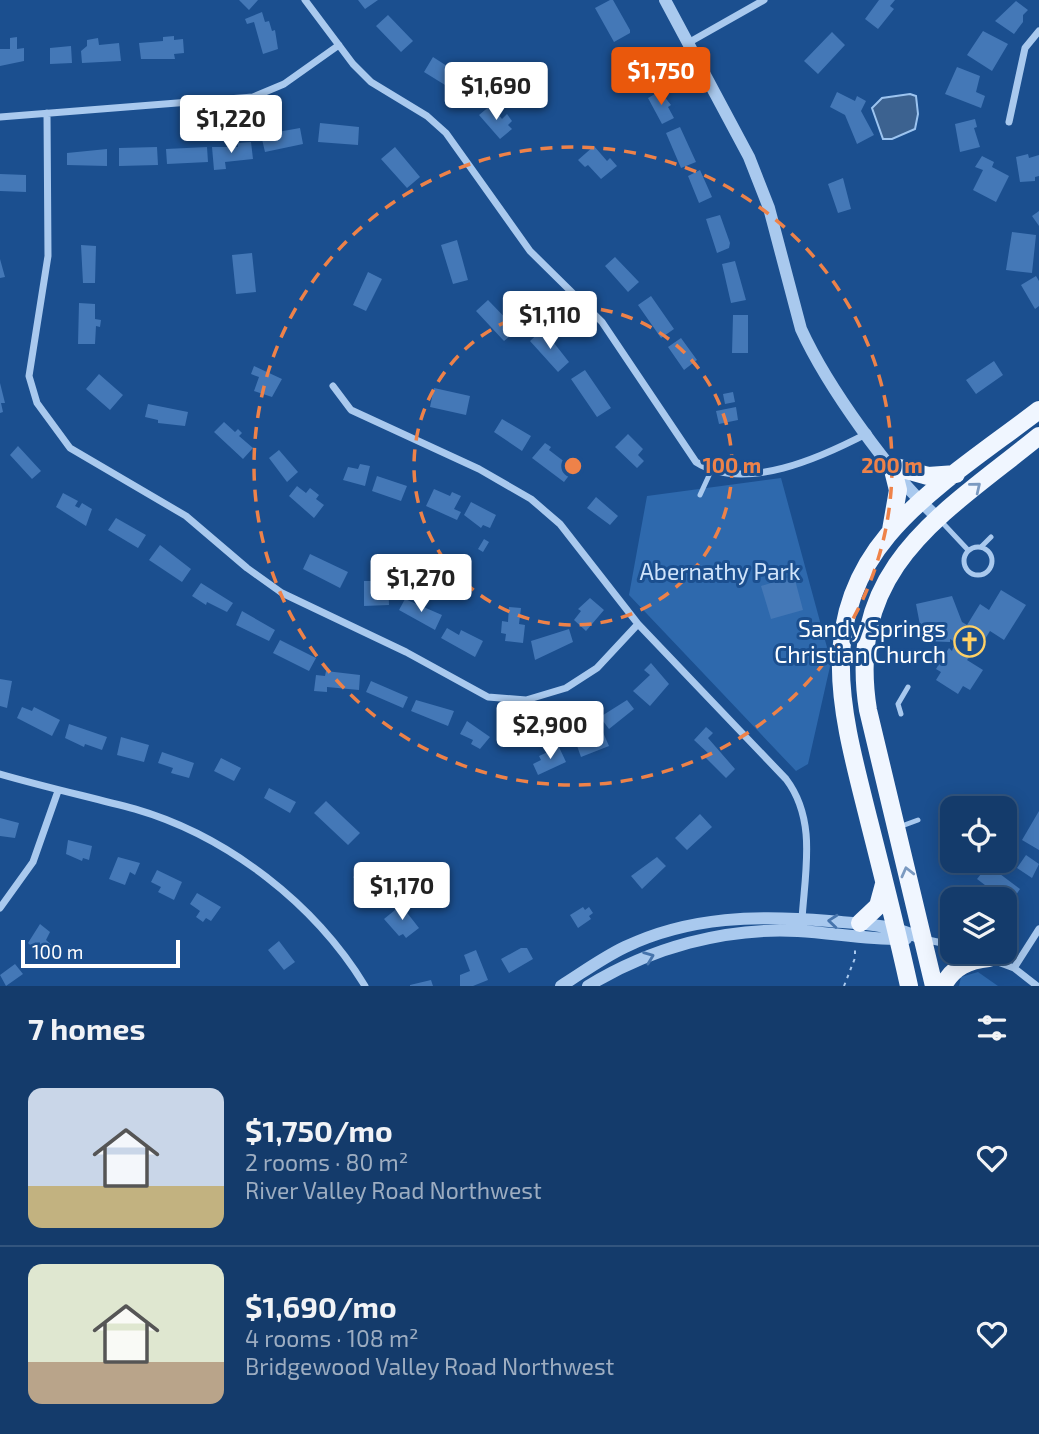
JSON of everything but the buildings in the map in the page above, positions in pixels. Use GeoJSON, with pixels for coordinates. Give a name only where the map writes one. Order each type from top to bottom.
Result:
{"type":"FeatureCollection","features":[{"type":"Feature","properties":{"kind":"main road"},"geometry":{"type":"LineString","coordinates":[[909,986],[846,726],[839,664],[845,622],[855,588],[875,551],[891,532],[921,503],[1039,410]]}},
{"type":"Feature","properties":{"kind":"main road"},"geometry":{"type":"LineString","coordinates":[[933,986],[876,745],[864,683],[864,651],[878,596],[897,561],[938,518],[1039,436]]}},
{"type":"Feature","properties":{"kind":"main road"},"geometry":{"type":"LineString","coordinates":[[891,532],[898,500],[892,466],[928,476],[957,474]]}},
{"type":"Feature","properties":{"kind":"main road"},"geometry":{"type":"LineString","coordinates":[[876,745],[860,717],[851,684],[854,627],[864,594],[878,565],[913,521],[921,503]]}},
{"type":"Feature","properties":{"kind":"main road"},"geometry":{"type":"LineString","coordinates":[[860,923],[878,906],[884,881]]}},
{"type":"Feature","properties":{"kind":"main road"},"geometry":{"type":"LineString","coordinates":[[943,986],[956,968],[964,964]]}},
{"type":"Feature","properties":{"kind":"street"},"geometry":{"type":"LineString","coordinates":[[305,0],[371,82],[427,116],[446,133],[530,251],[602,322],[689,453],[711,471],[729,475],[776,469],[820,457],[868,433]]}},
{"type":"Feature","properties":{"kind":"street"},"geometry":{"type":"LineString","coordinates":[[665,0],[749,157],[769,208],[806,338],[843,401],[921,503],[938,518]]}},
{"type":"Feature","properties":{"kind":"street"},"geometry":{"type":"LineString","coordinates":[[688,43],[764,0]]}},
{"type":"Feature","properties":{"kind":"street"},"geometry":{"type":"LineString","coordinates":[[1010,122],[1025,48],[1039,32]]}},
{"type":"Feature","properties":{"kind":"street"},"geometry":{"type":"LineString","coordinates":[[0,117],[253,97],[284,84],[339,45]]}},
{"type":"Feature","properties":{"kind":"street"},"geometry":{"type":"LineString","coordinates":[[47,113],[48,256],[29,376],[37,403],[70,448],[186,516],[247,568],[282,593],[406,652],[488,697],[526,701],[566,688],[597,668],[638,624]]}},
{"type":"Feature","properties":{"kind":"street"},"geometry":{"type":"LineString","coordinates":[[333,386],[351,410],[479,469],[531,499],[566,531],[638,624],[786,779],[801,803],[806,823],[802,919]]}},
{"type":"Feature","properties":{"kind":"street"},"geometry":{"type":"LineString","coordinates":[[0,774],[137,810],[180,826],[236,857],[274,884],[313,918],[345,954],[365,986]]}},
{"type":"Feature","properties":{"kind":"street"},"geometry":{"type":"LineString","coordinates":[[0,908],[33,862],[58,791]]}},
{"type":"Feature","properties":{"kind":"street"},"geometry":{"type":"LineString","coordinates":[[561,986],[625,947],[680,928],[739,918],[860,923],[940,943]]}},
{"type":"Feature","properties":{"kind":"street"},"geometry":{"type":"LineString","coordinates":[[1014,968],[1039,929]]}},
{"type":"Feature","properties":{"kind":"street"},"geometry":{"type":"LineString","coordinates":[[584,971],[591,985],[653,955],[744,931],[897,933]]}},
{"type":"Feature","properties":{"kind":"street"},"geometry":{"type":"LineString","coordinates":[[1004,964],[1014,968],[1037,986]]}},
{"type":"Feature","properties":{"kind":"lane"},"geometry":{"type":"LineString","coordinates":[[701,495],[711,471]]}},
{"type":"Feature","properties":{"kind":"lane"},"geometry":{"type":"LineString","coordinates":[[938,518],[968,550]]}},
{"type":"Feature","properties":{"kind":"lane"},"geometry":{"type":"LineString","coordinates":[[968,550],[981,547],[990,537]]}},
{"type":"Feature","properties":{"kind":"lane"},"geometry":{"type":"LineString","coordinates":[[968,550],[964,559],[965,568],[972,574],[982,574],[989,569],[992,560],[989,552],[981,547]]}},
{"type":"Feature","properties":{"kind":"lane"},"geometry":{"type":"LineString","coordinates":[[901,713],[898,704],[908,687]]}},
{"type":"Feature","properties":{"kind":"lane"},"geometry":{"type":"LineString","coordinates":[[896,827],[918,820]]}},
{"type":"Feature","properties":{"kind":"path"},"geometry":{"type":"LineString","coordinates":[[844,986],[855,958],[855,948]]}},
{"type":"Feature","properties":{"kind":"green space","name":"Abernathy Park"},"geometry":{"type":"Polygon","coordinates":[[[781,478],[831,662],[808,764],[796,771],[629,595],[647,496],[781,478]]]}},
{"type":"Feature","properties":{"kind":"green space"},"geometry":{"type":"Polygon","coordinates":[[[978,972],[998,986],[959,986],[961,977],[978,972]]]}},
{"type":"Feature","properties":{"kind":"shaded area"},"geometry":{"type":"Polygon","coordinates":[[[910,94],[916,96],[918,114],[915,129],[892,139],[883,139],[872,108],[882,98],[910,94]]]}},
{"type":"Feature","properties":{"kind":"place","name":"Sandy Springs Christian Church"},"geometry":{"type":"Point","coordinates":[969,641]}}]}
